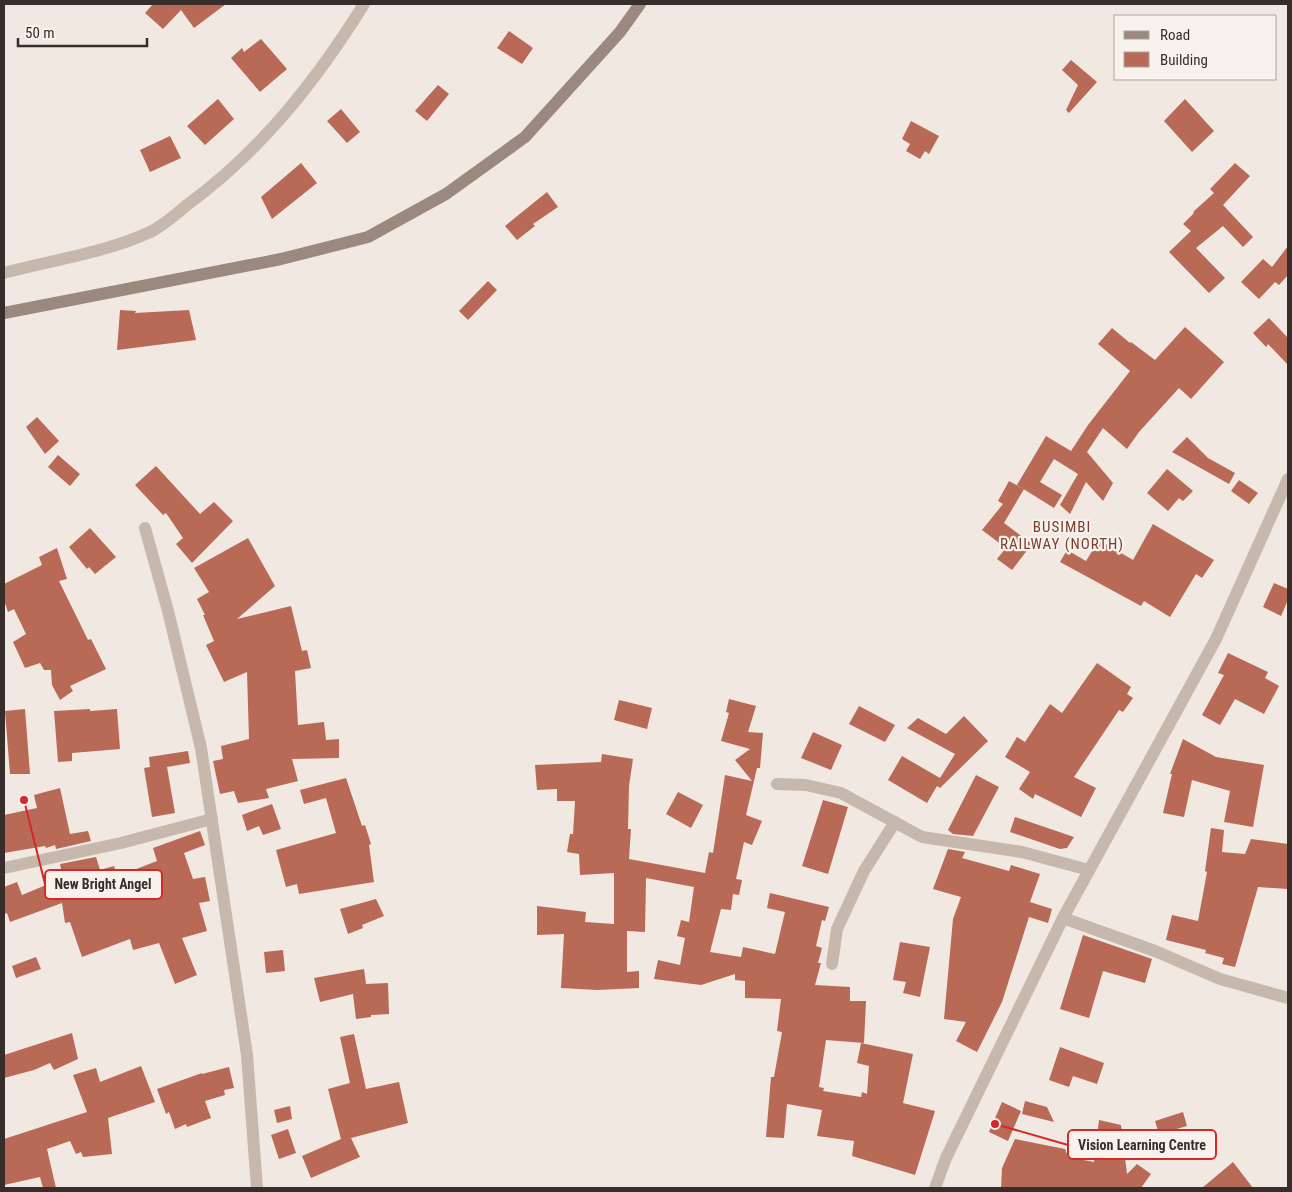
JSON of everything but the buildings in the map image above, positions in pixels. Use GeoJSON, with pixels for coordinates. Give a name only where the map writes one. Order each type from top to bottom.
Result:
{"type":"FeatureCollection","features":[{"type":"Feature","properties":{"kind":"main road"},"geometry":{"type":"LineString","coordinates":[[4,313],[281,260],[368,237],[446,194],[525,137],[620,32],[640,4]]}},
{"type":"Feature","properties":{"kind":"street"},"geometry":{"type":"LineString","coordinates":[[4,273],[106,247],[151,231],[206,192],[267,136],[344,36],[364,4]]}},
{"type":"Feature","properties":{"kind":"street"},"geometry":{"type":"LineString","coordinates":[[935,1188],[946,1158],[1063,918],[1216,639],[1288,479]]}},
{"type":"Feature","properties":{"kind":"street"},"geometry":{"type":"LineString","coordinates":[[145,528],[168,611],[201,748],[247,1055],[257,1188]]}},
{"type":"Feature","properties":{"kind":"street"},"geometry":{"type":"LineString","coordinates":[[777,784],[806,785],[841,793],[922,836],[1022,852],[1089,870]]}},
{"type":"Feature","properties":{"kind":"street"},"geometry":{"type":"LineString","coordinates":[[4,868],[121,843],[212,819]]}},
{"type":"Feature","properties":{"kind":"street"},"geometry":{"type":"LineString","coordinates":[[832,964],[837,929],[864,871],[895,822]]}},
{"type":"Feature","properties":{"kind":"street"},"geometry":{"type":"LineString","coordinates":[[1063,918],[1155,951],[1220,979],[1288,998]]}},
{"type":"Feature","properties":{"kind":"place","name":"New Bright Angel"},"geometry":{"type":"Point","coordinates":[24,800]}},
{"type":"Feature","properties":{"kind":"place","name":"Vision Learning Centre"},"geometry":{"type":"Point","coordinates":[995,1124]}},
{"type":"Feature","properties":{"kind":"district","name":"BUSIMBI RAILWAY (NORTH)"},"geometry":{"type":"Point","coordinates":[1062,536]}}]}
